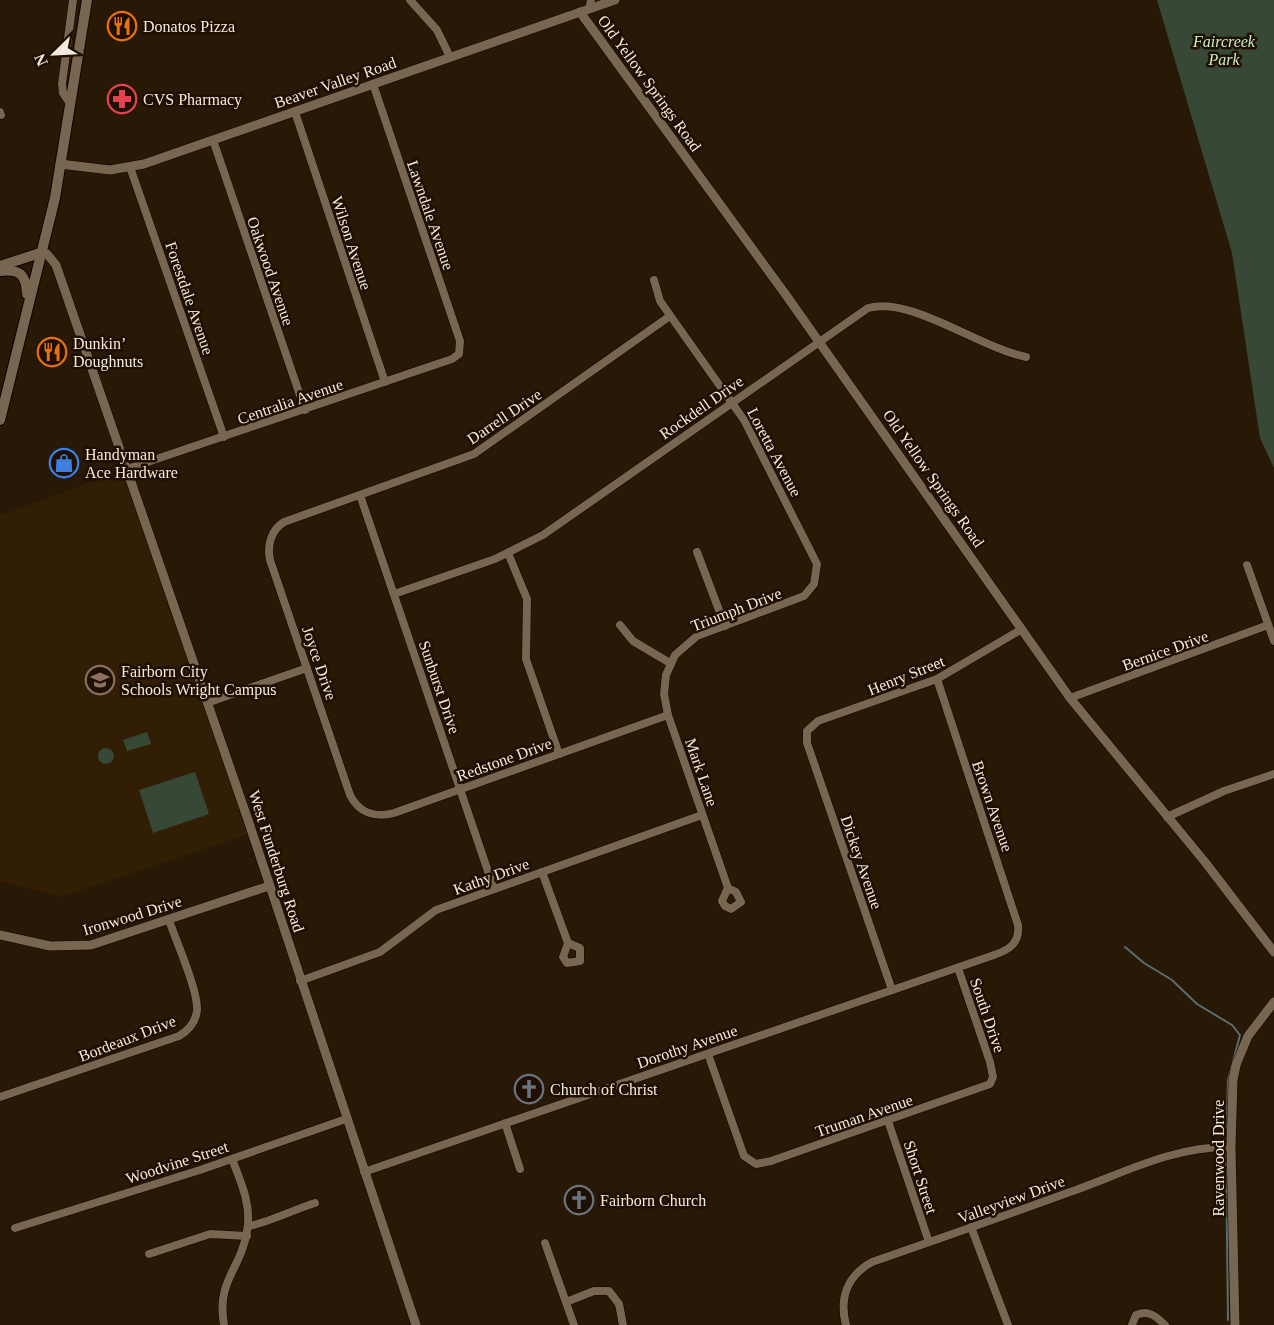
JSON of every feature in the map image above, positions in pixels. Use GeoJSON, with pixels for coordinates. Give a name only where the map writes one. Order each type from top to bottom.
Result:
{"type":"FeatureCollection","features":[{"type":"Feature","properties":{"kind":"main road"},"geometry":{"type":"LineString","coordinates":[[0,420],[55,198],[86,0]]}},
{"type":"Feature","properties":{"kind":"main road"},"geometry":{"type":"LineString","coordinates":[[0,266],[40,253]]}},
{"type":"Feature","properties":{"kind":"main road"},"geometry":{"type":"LineString","coordinates":[[0,271],[17,270],[24,275],[28,305]]}},
{"type":"Feature","properties":{"kind":"street"},"geometry":{"type":"LineString","coordinates":[[69,102],[63,93],[62,84],[73,0]]}},
{"type":"Feature","properties":{"kind":"street"},"geometry":{"type":"LineString","coordinates":[[411,0],[437,30],[450,57]]}},
{"type":"Feature","properties":{"kind":"street","name":"Beaver Valley Road"},"geometry":{"type":"LineString","coordinates":[[60,165],[103,170],[130,167],[295,112],[587,7],[615,0]]}},
{"type":"Feature","properties":{"kind":"street","name":"Old Yellow Springs Road"},"geometry":{"type":"LineString","coordinates":[[587,7],[1070,698],[1274,952]]}},
{"type":"Feature","properties":{"kind":"street","name":"Lawndale Avenue"},"geometry":{"type":"LineString","coordinates":[[373,84],[460,341],[459,354]]}},
{"type":"Feature","properties":{"kind":"street","name":"Wilson Avenue"},"geometry":{"type":"LineString","coordinates":[[295,112],[385,382]]}},
{"type":"Feature","properties":{"kind":"street","name":"Oakwood Avenue"},"geometry":{"type":"LineString","coordinates":[[213,140],[305,410]]}},
{"type":"Feature","properties":{"kind":"street","name":"Forestdale Avenue"},"geometry":{"type":"LineString","coordinates":[[130,167],[224,437]]}},
{"type":"Feature","properties":{"kind":"street","name":"West Funderburg Road"},"geometry":{"type":"LineString","coordinates":[[40,253],[47,254],[55,262],[207,703],[416,1325]]}},
{"type":"Feature","properties":{"kind":"street","name":"Loretta Avenue"},"geometry":{"type":"LineString","coordinates":[[654,280],[658,297],[670,316],[744,420],[814,558],[817,571],[814,584]]}},
{"type":"Feature","properties":{"kind":"street","name":"Rockdell Drive"},"geometry":{"type":"LineString","coordinates":[[394,594],[508,553],[552,529],[859,312],[876,306],[891,305],[990,347],[1026,357]]}},
{"type":"Feature","properties":{"kind":"street","name":"Darrell Drive"},"geometry":{"type":"LineString","coordinates":[[272,535],[284,522],[444,466],[480,451],[670,316]]}},
{"type":"Feature","properties":{"kind":"street","name":"Centralia Avenue"},"geometry":{"type":"LineString","coordinates":[[127,469],[305,410],[452,359],[459,354]]}},
{"type":"Feature","properties":{"kind":"street","name":"Sunburst Drive"},"geometry":{"type":"LineString","coordinates":[[360,495],[494,889]]}},
{"type":"Feature","properties":{"kind":"street","name":"Joyce Drive"},"geometry":{"type":"LineString","coordinates":[[272,535],[269,548],[270,560],[352,800]]}},
{"type":"Feature","properties":{"kind":"street"},"geometry":{"type":"LineString","coordinates":[[697,552],[724,626]]}},
{"type":"Feature","properties":{"kind":"street"},"geometry":{"type":"LineString","coordinates":[[508,553],[527,599],[526,658],[559,754]]}},
{"type":"Feature","properties":{"kind":"street"},"geometry":{"type":"LineString","coordinates":[[1246,565],[1274,641]]}},
{"type":"Feature","properties":{"kind":"street","name":"Triumph Drive"},"geometry":{"type":"LineString","coordinates":[[670,663],[689,642],[724,626],[799,599],[814,584]]}},
{"type":"Feature","properties":{"kind":"street"},"geometry":{"type":"LineString","coordinates":[[620,625],[633,641],[670,663]]}},
{"type":"Feature","properties":{"kind":"street","name":"Bernice Drive"},"geometry":{"type":"LineString","coordinates":[[1070,698],[1268,625]]}},
{"type":"Feature","properties":{"kind":"street","name":"Henry Street"},"geometry":{"type":"LineString","coordinates":[[807,743],[807,731],[818,721],[937,679],[1022,629]]}},
{"type":"Feature","properties":{"kind":"street","name":"Mark Lane"},"geometry":{"type":"LineString","coordinates":[[670,663],[664,689],[668,715],[728,888]]}},
{"type":"Feature","properties":{"kind":"street"},"geometry":{"type":"LineString","coordinates":[[207,703],[307,668]]}},
{"type":"Feature","properties":{"kind":"street","name":"Brown Avenue"},"geometry":{"type":"LineString","coordinates":[[937,679],[1018,926],[1016,941]]}},
{"type":"Feature","properties":{"kind":"street","name":"Redstone Drive"},"geometry":{"type":"LineString","coordinates":[[352,800],[362,810],[378,816],[394,813],[668,715]]}},
{"type":"Feature","properties":{"kind":"street","name":"Dickey Avenue"},"geometry":{"type":"LineString","coordinates":[[807,743],[892,990]]}},
{"type":"Feature","properties":{"kind":"street"},"geometry":{"type":"LineString","coordinates":[[1167,817],[1224,790],[1274,774]]}},
{"type":"Feature","properties":{"kind":"street","name":"Kathy Drive"},"geometry":{"type":"LineString","coordinates":[[300,981],[380,952],[436,910],[702,815]]}},
{"type":"Feature","properties":{"kind":"street"},"geometry":{"type":"LineString","coordinates":[[542,872],[568,943]]}},
{"type":"Feature","properties":{"kind":"street","name":"Ironwood Drive"},"geometry":{"type":"LineString","coordinates":[[0,935],[42,945],[81,947],[106,942],[269,886]]}},
{"type":"Feature","properties":{"kind":"street","name":"Bordeaux Drive"},"geometry":{"type":"LineString","coordinates":[[0,1097],[179,1036],[189,1028],[195,1018],[197,1002],[169,920]]}},
{"type":"Feature","properties":{"kind":"street","name":"Dorothy Avenue"},"geometry":{"type":"LineString","coordinates":[[364,1172],[1004,952],[1016,941]]}},
{"type":"Feature","properties":{"kind":"street","name":"South Drive"},"geometry":{"type":"LineString","coordinates":[[958,968],[993,1070]]}},
{"type":"Feature","properties":{"kind":"street","name":"Ravenwood Drive"},"geometry":{"type":"LineString","coordinates":[[1235,1325],[1232,1147],[1236,1065],[1255,1025],[1274,1002]]}},
{"type":"Feature","properties":{"kind":"street","name":"Truman Avenue"},"geometry":{"type":"LineString","coordinates":[[708,1053],[740,1145],[749,1161],[760,1164],[986,1087],[993,1080],[993,1070]]}},
{"type":"Feature","properties":{"kind":"street","name":"Woodvine Street"},"geometry":{"type":"LineString","coordinates":[[15,1228],[232,1159],[346,1119]]}},
{"type":"Feature","properties":{"kind":"street","name":"Short Street"},"geometry":{"type":"LineString","coordinates":[[888,1121],[929,1242]]}},
{"type":"Feature","properties":{"kind":"street"},"geometry":{"type":"LineString","coordinates":[[505,1123],[520,1169]]}},
{"type":"Feature","properties":{"kind":"street","name":"Valleyview Drive"},"geometry":{"type":"LineString","coordinates":[[846,1325],[844,1295],[856,1274],[872,1262],[1170,1154],[1200,1148],[1232,1147]]}},
{"type":"Feature","properties":{"kind":"street"},"geometry":{"type":"LineString","coordinates":[[224,1325],[222,1304],[224,1288],[248,1226],[245,1195],[232,1159]]}},
{"type":"Feature","properties":{"kind":"street"},"geometry":{"type":"LineString","coordinates":[[248,1226],[258,1225],[266,1219],[315,1203]]}},
{"type":"Feature","properties":{"kind":"street"},"geometry":{"type":"LineString","coordinates":[[971,1227],[1008,1325]]}},
{"type":"Feature","properties":{"kind":"street"},"geometry":{"type":"LineString","coordinates":[[149,1254],[210,1234],[246,1236]]}},
{"type":"Feature","properties":{"kind":"street"},"geometry":{"type":"LineString","coordinates":[[546,1243],[574,1325]]}},
{"type":"Feature","properties":{"kind":"street"},"geometry":{"type":"LineString","coordinates":[[566,1302],[594,1291],[609,1291],[619,1304],[623,1325]]}},
{"type":"Feature","properties":{"kind":"street"},"geometry":{"type":"LineString","coordinates":[[1132,1325],[1136,1315],[1145,1312],[1158,1318],[1165,1325]]}},
{"type":"Feature","properties":{"kind":"shaded area","name":"Fairborn City Schools Wright Campus"},"geometry":{"type":"Polygon","coordinates":[[[127,469],[252,833],[61,897],[0,882],[0,515],[127,469]]]}},
{"type":"Feature","properties":{"kind":"green space","name":"Faircreek Park"},"geometry":{"type":"Polygon","coordinates":[[[1157,0],[1274,0],[1274,468],[1260,438],[1232,253],[1157,0]]]}},
{"type":"Feature","properties":{"kind":"green space"},"geometry":{"type":"Polygon","coordinates":[[[147,732],[151,744],[127,751],[123,740],[147,732]]]}},
{"type":"Feature","properties":{"kind":"green space"},"geometry":{"type":"Polygon","coordinates":[[[106,748],[114,756],[106,764],[98,756],[106,748]]]}},
{"type":"Feature","properties":{"kind":"green space"},"geometry":{"type":"Polygon","coordinates":[[[195,772],[209,814],[153,833],[139,790],[195,772]]]}},
{"type":"Feature","properties":{"kind":"waterway"},"geometry":{"type":"LineString","coordinates":[[1125,947],[1144,963],[1172,980],[1197,1004],[1232,1025],[1240,1035],[1228,1080],[1226,1141]]}},
{"type":"Feature","properties":{"kind":"waterway"},"geometry":{"type":"LineString","coordinates":[[1226,1152],[1228,1320]]}},
{"type":"Feature","properties":{"kind":"place","name":"Donatos Pizza"},"geometry":{"type":"Point","coordinates":[122,26]}},
{"type":"Feature","properties":{"kind":"place","name":"CVS Pharmacy"},"geometry":{"type":"Point","coordinates":[122,99]}},
{"type":"Feature","properties":{"kind":"place","name":"Dunkin’ Doughnuts"},"geometry":{"type":"Point","coordinates":[52,352]}},
{"type":"Feature","properties":{"kind":"place","name":"Handyman Ace Hardware"},"geometry":{"type":"Point","coordinates":[64,463]}},
{"type":"Feature","properties":{"kind":"place","name":"Fairborn City Schools Wright Campus"},"geometry":{"type":"Point","coordinates":[100,680]}},
{"type":"Feature","properties":{"kind":"place","name":"Church of Christ"},"geometry":{"type":"Point","coordinates":[529,1089]}},
{"type":"Feature","properties":{"kind":"place","name":"Fairborn Church"},"geometry":{"type":"Point","coordinates":[579,1200]}}]}
